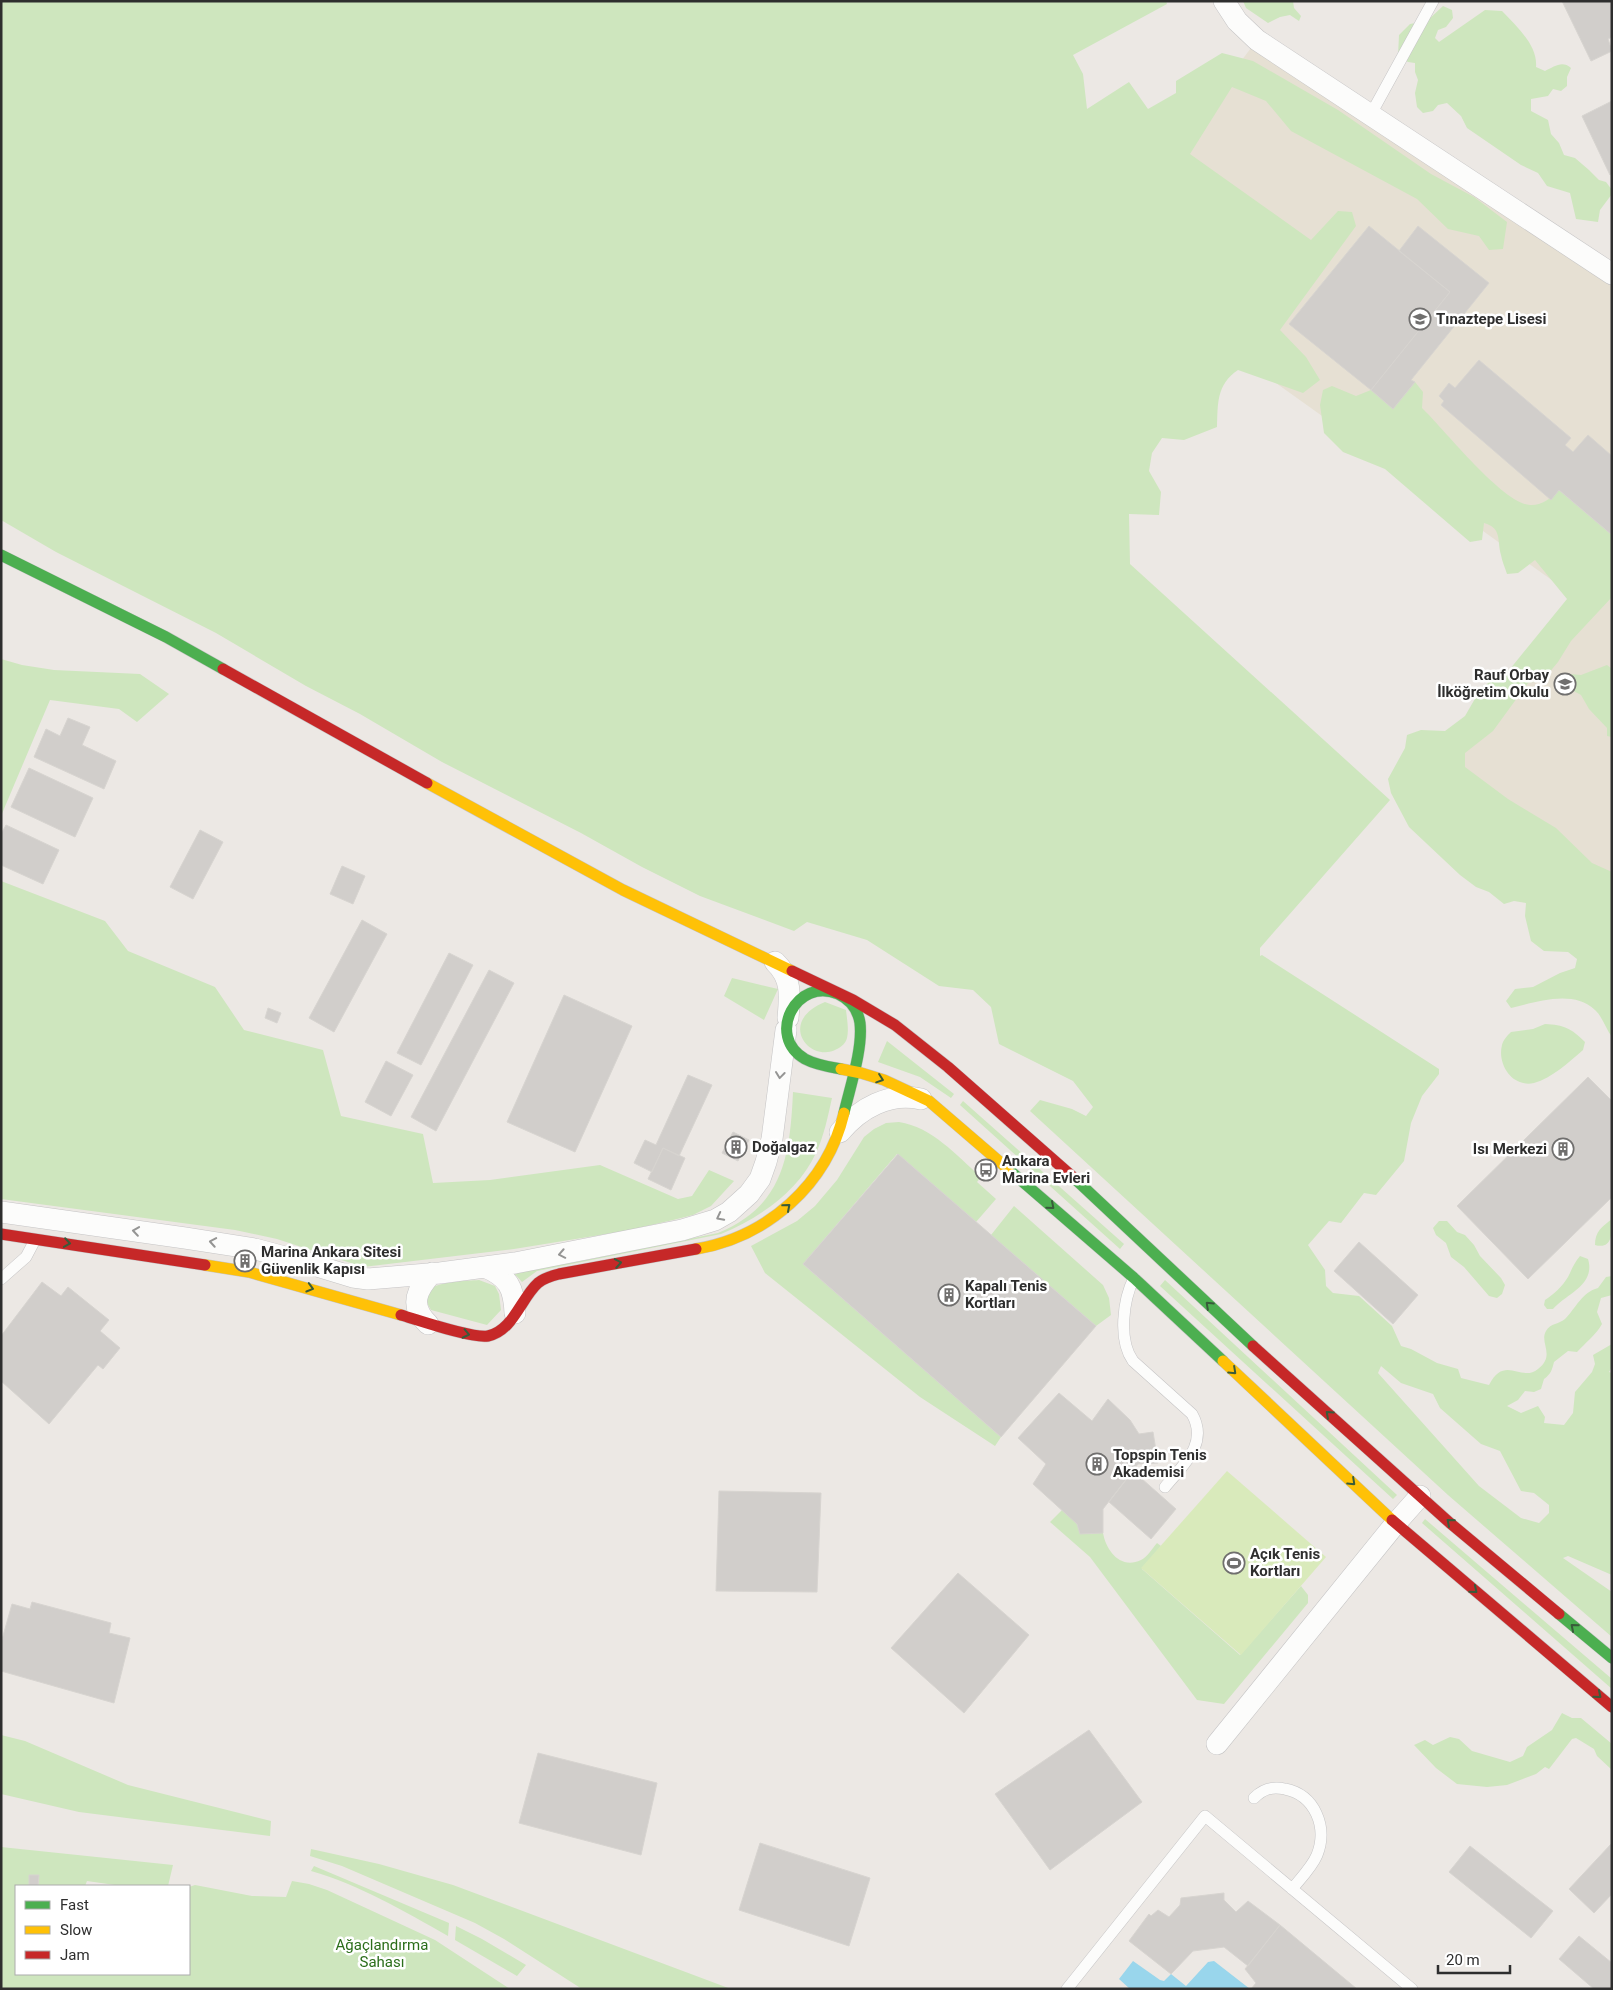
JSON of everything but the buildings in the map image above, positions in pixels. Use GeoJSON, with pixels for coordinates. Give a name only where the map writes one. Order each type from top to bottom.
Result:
{"type":"FeatureCollection","features":[{"type":"Feature","properties":{"kind":"street"},"geometry":{"type":"LineString","coordinates":[[1224,1],[1237,22],[1257,40],[1612,274]]}},
{"type":"Feature","properties":{"kind":"street"},"geometry":{"type":"LineString","coordinates":[[1,555],[166,637],[623,890],[775,962],[895,1025],[948,1067],[1092,1194],[1228,1323],[1420,1496],[1612,1658]]}},
{"type":"Feature","properties":{"kind":"street"},"geometry":{"type":"LineString","coordinates":[[1,1212],[254,1249],[353,1277],[368,1279],[432,1274],[525,1261],[682,1230],[714,1220],[735,1208],[755,1187],[766,1162],[772,1139],[790,992],[788,980],[775,962]]}},
{"type":"Feature","properties":{"kind":"street"},"geometry":{"type":"LineString","coordinates":[[1,1234],[249,1272],[428,1324],[473,1335],[487,1336],[497,1332],[515,1313],[537,1284],[546,1278],[728,1242],[762,1226],[783,1210],[805,1189],[829,1156],[840,1132],[853,1071],[859,1037],[859,1016],[850,1002],[837,993],[825,991],[807,995],[797,1002],[787,1022],[790,1044],[797,1053],[804,1058],[828,1067],[853,1071],[894,1084],[929,1101],[1134,1278],[1396,1523],[1612,1707]]}},
{"type":"Feature","properties":{"kind":"street"},"geometry":{"type":"LineString","coordinates":[[840,1132],[859,1113],[878,1103],[905,1098],[929,1101]]}},
{"type":"Feature","properties":{"kind":"street"},"geometry":{"type":"LineString","coordinates":[[485,1267],[498,1273],[512,1289],[515,1313]]}},
{"type":"Feature","properties":{"kind":"street"},"geometry":{"type":"LineString","coordinates":[[428,1324],[421,1317],[417,1308],[417,1298],[419,1288],[432,1274]]}},
{"type":"Feature","properties":{"kind":"street"},"geometry":{"type":"LineString","coordinates":[[1216,1744],[1420,1496]]}},
{"type":"Feature","properties":{"kind":"lane"},"geometry":{"type":"LineString","coordinates":[[1371,114],[1433,1]]}},
{"type":"Feature","properties":{"kind":"lane"},"geometry":{"type":"LineString","coordinates":[[1,1279],[26,1257],[36,1239],[39,1218]]}},
{"type":"Feature","properties":{"kind":"lane"},"geometry":{"type":"LineString","coordinates":[[1134,1278],[1124,1306],[1125,1346],[1127,1353],[1133,1361],[1192,1414],[1196,1421],[1198,1434],[1193,1454],[1164,1487]]}},
{"type":"Feature","properties":{"kind":"lane"},"geometry":{"type":"LineString","coordinates":[[1254,1798],[1260,1791],[1268,1788],[1288,1789],[1299,1793],[1308,1800],[1315,1810],[1321,1833],[1317,1854],[1312,1864],[1292,1889]]}},
{"type":"Feature","properties":{"kind":"lane"},"geometry":{"type":"LineString","coordinates":[[1067,1989],[1205,1816],[1412,1989]]}},
{"type":"Feature","properties":{"kind":"shaded area","name":"Tınaztepe Lisesi"},"geometry":{"type":"Polygon","coordinates":[[[1257,40],[1612,274],[1612,898],[1449,762],[1588,606],[1248,363],[1161,167],[1257,40]]]}},
{"type":"Feature","properties":{"kind":"green space"},"geometry":{"type":"Polygon","coordinates":[[[1,1],[1166,1],[1167,4],[1073,55],[1083,74],[1087,109],[1129,82],[1148,109],[1176,93],[1176,81],[1222,53],[1253,61],[1338,110],[1431,174],[1474,197],[1507,222],[1503,249],[1489,250],[1479,236],[1448,229],[1417,199],[1291,131],[1266,101],[1232,87],[1190,154],[1311,240],[1338,211],[1352,212],[1356,226],[1280,330],[1306,357],[1320,380],[1303,393],[1238,370],[1222,389],[1218,403],[1217,427],[1184,440],[1162,438],[1152,453],[1149,471],[1161,492],[1159,515],[1129,514],[1130,564],[1390,800],[1260,948],[1260,956],[1262,955],[1439,1069],[1439,1074],[1422,1096],[1411,1123],[1404,1161],[1376,1195],[1364,1193],[1341,1223],[1329,1221],[1308,1245],[1325,1270],[1326,1286],[1333,1293],[1359,1296],[1392,1326],[1401,1346],[1411,1349],[1437,1363],[1458,1369],[1461,1378],[1489,1385],[1501,1371],[1525,1373],[1538,1369],[1546,1359],[1544,1336],[1548,1328],[1565,1319],[1583,1297],[1598,1288],[1606,1277],[1612,1276],[1612,1295],[1601,1298],[1597,1312],[1602,1324],[1597,1332],[1577,1352],[1568,1351],[1554,1362],[1551,1372],[1544,1379],[1541,1389],[1534,1392],[1525,1391],[1518,1400],[1507,1406],[1521,1413],[1538,1406],[1545,1417],[1544,1423],[1564,1425],[1573,1413],[1575,1392],[1592,1372],[1595,1364],[1593,1355],[1612,1344],[1612,1367],[1609,1372],[1612,1373],[1612,1575],[1568,1556],[1563,1558],[1612,1592],[1612,1637],[1448,1495],[1030,1111],[1040,1100],[1072,1109],[1086,1116],[1093,1107],[1073,1081],[999,1044],[991,1007],[973,990],[939,986],[867,940],[807,922],[794,931],[700,896],[442,762],[216,633],[56,552],[1,520],[1,1]],[[1381,1366],[1378,1373],[1479,1486],[1521,1518],[1539,1523],[1549,1513],[1549,1505],[1534,1493],[1521,1491],[1500,1451],[1481,1444],[1440,1408],[1433,1394],[1401,1383],[1381,1366]]]}},
{"type":"Feature","properties":{"kind":"green space"},"geometry":{"type":"Polygon","coordinates":[[[1243,1],[1293,1],[1294,8],[1301,16],[1299,21],[1290,15],[1280,17],[1268,23],[1246,8],[1243,1]]]}},
{"type":"Feature","properties":{"kind":"green space"},"geometry":{"type":"Polygon","coordinates":[[[1443,6],[1452,10],[1453,18],[1446,27],[1438,30],[1435,38],[1439,42],[1485,10],[1502,11],[1530,44],[1534,51],[1536,67],[1545,71],[1561,64],[1571,68],[1567,77],[1567,86],[1561,91],[1553,89],[1548,96],[1531,99],[1531,111],[1548,120],[1551,134],[1559,143],[1564,155],[1575,158],[1599,180],[1606,182],[1612,190],[1612,194],[1600,210],[1598,222],[1576,219],[1570,193],[1547,186],[1538,173],[1521,165],[1467,128],[1461,116],[1447,103],[1438,105],[1433,111],[1423,113],[1417,107],[1415,93],[1418,80],[1415,72],[1415,63],[1408,62],[1398,56],[1399,35],[1410,24],[1427,21],[1443,6]]]}},
{"type":"Feature","properties":{"kind":"green space"},"geometry":{"type":"Polygon","coordinates":[[[1415,382],[1423,392],[1422,408],[1474,464],[1505,492],[1518,501],[1534,505],[1546,501],[1559,490],[1612,535],[1612,597],[1571,641],[1558,662],[1543,680],[1528,683],[1493,731],[1465,753],[1465,767],[1508,799],[1556,828],[1592,863],[1612,872],[1612,1037],[1595,1010],[1576,1000],[1543,1000],[1511,1008],[1506,1001],[1515,989],[1533,987],[1560,973],[1575,968],[1577,959],[1568,952],[1544,951],[1531,941],[1525,916],[1526,903],[1514,901],[1504,904],[1489,892],[1476,887],[1460,875],[1409,827],[1391,793],[1388,779],[1405,748],[1407,735],[1421,730],[1445,731],[1465,716],[1480,690],[1494,678],[1510,669],[1567,599],[1535,560],[1518,573],[1507,574],[1501,557],[1498,535],[1490,525],[1484,523],[1482,540],[1470,542],[1385,469],[1343,452],[1324,433],[1320,405],[1323,390],[1332,386],[1356,396],[1371,390],[1393,408],[1415,382]]]}},
{"type":"Feature","properties":{"kind":"green space"},"geometry":{"type":"Polygon","coordinates":[[[1,659],[22,665],[54,670],[140,674],[169,694],[137,722],[119,709],[50,700],[1,816],[1,659]]]}},
{"type":"Feature","properties":{"kind":"green space"},"geometry":{"type":"Polygon","coordinates":[[[1607,665],[1612,669],[1612,737],[1607,736],[1607,728],[1589,709],[1581,695],[1568,688],[1567,680],[1570,674],[1581,675],[1607,665]]]}},
{"type":"Feature","properties":{"kind":"green space"},"geometry":{"type":"Polygon","coordinates":[[[1,881],[105,921],[128,951],[215,987],[244,1030],[323,1050],[341,1116],[423,1134],[433,1183],[490,1180],[600,1165],[678,1199],[692,1196],[709,1170],[734,1181],[711,1206],[693,1215],[673,1220],[625,1231],[514,1249],[363,1267],[277,1239],[235,1230],[1,1199],[1,881]]]}},
{"type":"Feature","properties":{"kind":"green space"},"geometry":{"type":"Polygon","coordinates":[[[732,978],[778,989],[764,1020],[724,996],[732,978]]]}},
{"type":"Feature","properties":{"kind":"green space"},"geometry":{"type":"Polygon","coordinates":[[[825,1002],[846,1010],[848,1028],[847,1038],[842,1046],[827,1052],[817,1051],[808,1046],[802,1039],[800,1030],[802,1020],[810,1010],[825,1002]]]}},
{"type":"Feature","properties":{"kind":"green space"},"geometry":{"type":"Polygon","coordinates":[[[1545,1024],[1562,1026],[1576,1033],[1585,1042],[1583,1050],[1560,1069],[1541,1081],[1526,1084],[1519,1082],[1504,1067],[1501,1052],[1503,1043],[1511,1032],[1533,1029],[1545,1024]]]}},
{"type":"Feature","properties":{"kind":"green space"},"geometry":{"type":"Polygon","coordinates":[[[887,1041],[954,1094],[951,1098],[920,1077],[878,1062],[887,1041]]]}},
{"type":"Feature","properties":{"kind":"green space"},"geometry":{"type":"Polygon","coordinates":[[[793,1092],[832,1098],[824,1133],[816,1153],[799,1180],[788,1192],[763,1212],[721,1234],[537,1271],[522,1282],[513,1272],[581,1261],[718,1233],[740,1222],[757,1208],[770,1193],[779,1176],[789,1137],[793,1092]]]}},
{"type":"Feature","properties":{"kind":"green space"},"geometry":{"type":"Polygon","coordinates":[[[963,1101],[1124,1244],[1120,1249],[960,1105],[963,1101]]]}},
{"type":"Feature","properties":{"kind":"green space"},"geometry":{"type":"Polygon","coordinates":[[[899,1122],[922,1130],[943,1143],[981,1177],[977,1182],[996,1199],[976,1222],[897,1154],[803,1264],[1001,1437],[995,1446],[920,1397],[765,1273],[751,1246],[797,1221],[815,1206],[837,1180],[864,1137],[886,1123],[899,1122]]]}},
{"type":"Feature","properties":{"kind":"green space"},"geometry":{"type":"Polygon","coordinates":[[[1014,1206],[1103,1285],[1109,1298],[1111,1315],[1096,1326],[991,1235],[1014,1206]]]}},
{"type":"Feature","properties":{"kind":"green space"},"geometry":{"type":"Polygon","coordinates":[[[1612,1219],[1610,1239],[1605,1245],[1595,1245],[1598,1233],[1612,1219]]]}},
{"type":"Feature","properties":{"kind":"green space"},"geometry":{"type":"Polygon","coordinates":[[[1439,1221],[1447,1221],[1457,1232],[1465,1235],[1474,1245],[1480,1256],[1501,1278],[1505,1285],[1502,1294],[1497,1298],[1489,1296],[1464,1267],[1451,1257],[1446,1243],[1436,1235],[1433,1228],[1439,1221]]]}},
{"type":"Feature","properties":{"kind":"green space"},"geometry":{"type":"Polygon","coordinates":[[[1580,1256],[1588,1259],[1588,1276],[1578,1288],[1553,1309],[1547,1309],[1544,1305],[1545,1300],[1563,1284],[1580,1256]]]}},
{"type":"Feature","properties":{"kind":"green space"},"geometry":{"type":"Polygon","coordinates":[[[479,1280],[495,1286],[499,1294],[501,1310],[487,1325],[431,1310],[427,1303],[429,1291],[438,1285],[479,1280]]]}},
{"type":"Feature","properties":{"kind":"green space"},"geometry":{"type":"Polygon","coordinates":[[[1165,1280],[1397,1495],[1393,1499],[1160,1286],[1165,1280]]]}},
{"type":"Feature","properties":{"kind":"green space","name":"Açık Tenis Kortları"},"geometry":{"type":"Polygon","coordinates":[[[1227,1471],[1326,1557],[1241,1655],[1141,1568],[1227,1471]]]}},
{"type":"Feature","properties":{"kind":"green space"},"geometry":{"type":"Polygon","coordinates":[[[1062,1510],[1103,1533],[1111,1552],[1121,1560],[1133,1562],[1141,1560],[1157,1543],[1161,1546],[1142,1569],[1240,1655],[1301,1586],[1308,1595],[1308,1603],[1224,1704],[1197,1700],[1090,1557],[1050,1522],[1062,1510]]]}},
{"type":"Feature","properties":{"kind":"green space"},"geometry":{"type":"Polygon","coordinates":[[[1425,1519],[1612,1679],[1612,1689],[1422,1523],[1425,1519]]]}},
{"type":"Feature","properties":{"kind":"green space"},"geometry":{"type":"Polygon","coordinates":[[[1562,1713],[1572,1718],[1581,1718],[1612,1744],[1612,1770],[1597,1756],[1594,1749],[1576,1738],[1572,1739],[1549,1769],[1545,1767],[1536,1774],[1507,1785],[1487,1787],[1457,1784],[1436,1768],[1414,1745],[1425,1740],[1433,1745],[1450,1737],[1459,1739],[1472,1751],[1510,1762],[1523,1756],[1527,1747],[1552,1730],[1562,1713]]]}},
{"type":"Feature","properties":{"kind":"green space"},"geometry":{"type":"Polygon","coordinates":[[[1,1735],[25,1741],[128,1785],[271,1821],[270,1836],[79,1812],[1,1794],[1,1735]]]}},
{"type":"Feature","properties":{"kind":"green space","name":"Ağaçlandırma Sahası"},"geometry":{"type":"Polygon","coordinates":[[[1,1847],[173,1865],[168,1885],[115,1885],[87,1881],[85,1885],[15,1885],[15,1975],[190,1975],[190,1887],[195,1885],[252,1896],[286,1897],[292,1881],[327,1890],[435,1940],[510,1989],[1,1989],[1,1847]]]}},
{"type":"Feature","properties":{"kind":"green space"},"geometry":{"type":"Polygon","coordinates":[[[311,1849],[379,1864],[453,1885],[731,1989],[582,1989],[504,1939],[475,1923],[342,1866],[310,1856],[311,1849]]]}},
{"type":"Feature","properties":{"kind":"green space"},"geometry":{"type":"Polygon","coordinates":[[[314,1866],[449,1923],[448,1936],[364,1891],[311,1871],[314,1866]]]}},
{"type":"Feature","properties":{"kind":"green space"},"geometry":{"type":"Polygon","coordinates":[[[456,1926],[526,1965],[517,1976],[455,1940],[456,1926]]]}},
{"type":"Feature","properties":{"kind":"water"},"geometry":{"type":"Polygon","coordinates":[[[1133,1961],[1160,1980],[1164,1981],[1171,1974],[1186,1986],[1208,1962],[1214,1961],[1250,1989],[1130,1989],[1119,1979],[1133,1961]]]}},
{"type":"Feature","properties":{"kind":"traffic: fast"},"geometry":{"type":"LineString","coordinates":[[1,555],[166,637],[223,669]]}},
{"type":"Feature","properties":{"kind":"traffic: fast"},"geometry":{"type":"LineString","coordinates":[[841,1069],[805,1059],[793,1049],[788,1037],[787,1024],[791,1011],[799,1001],[810,993],[823,991],[843,996],[856,1010],[859,1018],[860,1044],[844,1113]]}},
{"type":"Feature","properties":{"kind":"traffic: fast"},"geometry":{"type":"LineString","coordinates":[[1008,1169],[1134,1278],[1223,1361]]}},
{"type":"Feature","properties":{"kind":"traffic: fast"},"geometry":{"type":"LineString","coordinates":[[1074,1178],[1253,1346]]}},
{"type":"Feature","properties":{"kind":"traffic: fast"},"geometry":{"type":"LineString","coordinates":[[1559,1614],[1612,1658]]}},
{"type":"Feature","properties":{"kind":"traffic: slow"},"geometry":{"type":"LineString","coordinates":[[427,783],[623,890],[792,971]]}},
{"type":"Feature","properties":{"kind":"traffic: slow"},"geometry":{"type":"LineString","coordinates":[[841,1069],[884,1080],[929,1101],[1008,1169]]}},
{"type":"Feature","properties":{"kind":"traffic: slow"},"geometry":{"type":"LineString","coordinates":[[696,1249],[722,1243],[747,1233],[770,1220],[790,1204],[808,1185],[824,1163],[836,1139],[844,1113]]}},
{"type":"Feature","properties":{"kind":"traffic: slow"},"geometry":{"type":"LineString","coordinates":[[205,1265],[249,1272],[401,1315]]}},
{"type":"Feature","properties":{"kind":"traffic: slow"},"geometry":{"type":"LineString","coordinates":[[1223,1361],[1392,1520]]}},
{"type":"Feature","properties":{"kind":"traffic: jam"},"geometry":{"type":"LineString","coordinates":[[223,669],[427,783]]}},
{"type":"Feature","properties":{"kind":"traffic: jam"},"geometry":{"type":"LineString","coordinates":[[792,971],[853,1000],[895,1025],[948,1067],[1074,1178]]}},
{"type":"Feature","properties":{"kind":"traffic: jam"},"geometry":{"type":"LineString","coordinates":[[1,1234],[205,1265]]}},
{"type":"Feature","properties":{"kind":"traffic: jam"},"geometry":{"type":"LineString","coordinates":[[401,1315],[470,1335],[488,1336],[504,1328],[532,1289],[548,1277],[696,1249]]}},
{"type":"Feature","properties":{"kind":"traffic: jam"},"geometry":{"type":"LineString","coordinates":[[1253,1346],[1450,1523],[1559,1614]]}},
{"type":"Feature","properties":{"kind":"traffic: jam"},"geometry":{"type":"LineString","coordinates":[[1392,1520],[1612,1707]]}},
{"type":"Feature","properties":{"kind":"place","name":"Tınaztepe Lisesi"},"geometry":{"type":"Point","coordinates":[1420,319]}},
{"type":"Feature","properties":{"kind":"place","name":"Rauf Orbay İlköğretim Okulu"},"geometry":{"type":"Point","coordinates":[1565,684]}},
{"type":"Feature","properties":{"kind":"place","name":"Doğalgaz"},"geometry":{"type":"Point","coordinates":[736,1147]}},
{"type":"Feature","properties":{"kind":"place","name":"Isı Merkezi"},"geometry":{"type":"Point","coordinates":[1563,1149]}},
{"type":"Feature","properties":{"kind":"place","name":"Ankara Marina Evleri"},"geometry":{"type":"Point","coordinates":[986,1170]}},
{"type":"Feature","properties":{"kind":"place","name":"Marina Ankara Sitesi Güvenlik Kapısı"},"geometry":{"type":"Point","coordinates":[245,1261]}},
{"type":"Feature","properties":{"kind":"place","name":"Kapalı Tenis Kortları"},"geometry":{"type":"Point","coordinates":[949,1295]}},
{"type":"Feature","properties":{"kind":"place","name":"Topspin Tenis Akademisi"},"geometry":{"type":"Point","coordinates":[1097,1464]}},
{"type":"Feature","properties":{"kind":"place","name":"Açık Tenis Kortları"},"geometry":{"type":"Point","coordinates":[1234,1563]}}]}
